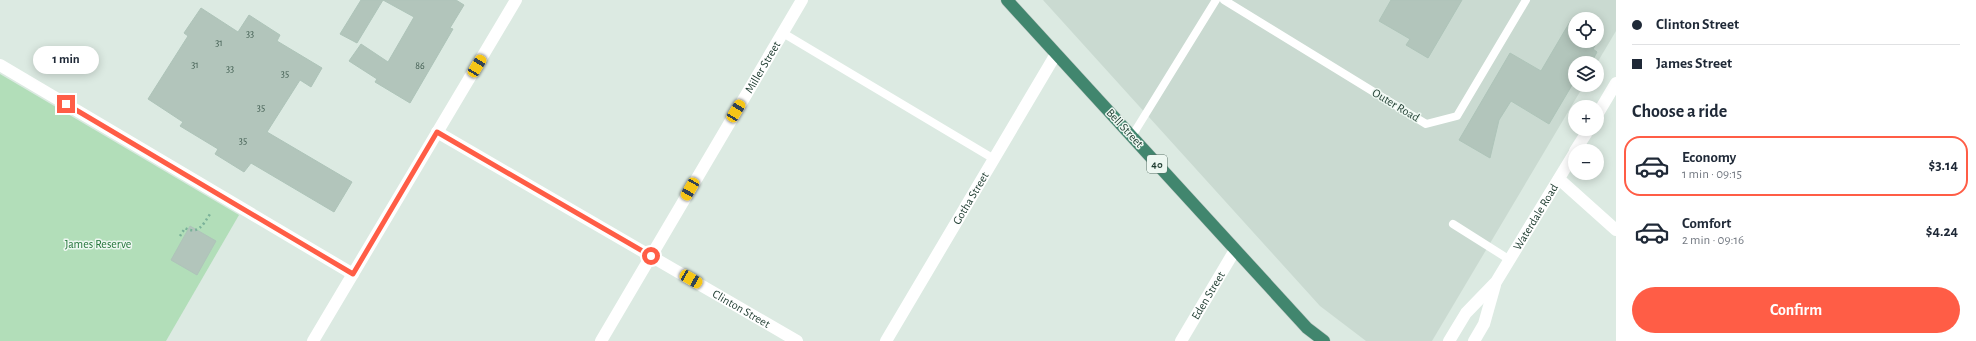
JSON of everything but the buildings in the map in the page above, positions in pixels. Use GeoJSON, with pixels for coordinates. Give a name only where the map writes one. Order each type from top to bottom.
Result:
{"type":"FeatureCollection","features":[{"type":"Feature","properties":{"kind":"highway","name":"Bell Street"},"geometry":{"type":"LineString","coordinates":[[1007,0],[1307,328],[1324,341]]}},
{"type":"Feature","properties":{"kind":"highway","name":"Bell Street"},"geometry":{"type":"LineString","coordinates":[[1307,328],[1314,341]]}},
{"type":"Feature","properties":{"kind":"street"},"geometry":{"type":"LineString","coordinates":[[313,341],[516,0]]}},
{"type":"Feature","properties":{"kind":"street","name":"Miller Street"},"geometry":{"type":"LineString","coordinates":[[601,341],[802,0]]}},
{"type":"Feature","properties":{"kind":"street","name":"Gotha Street"},"geometry":{"type":"LineString","coordinates":[[886,341],[1056,54]]}},
{"type":"Feature","properties":{"kind":"street"},"geometry":{"type":"LineString","coordinates":[[0,65],[353,274]]}},
{"type":"Feature","properties":{"kind":"street"},"geometry":{"type":"LineString","coordinates":[[1604,103],[1616,83]]}},
{"type":"Feature","properties":{"kind":"street","name":"Clinton Street"},"geometry":{"type":"LineString","coordinates":[[437,132],[797,341]]}},
{"type":"Feature","properties":{"kind":"street","name":"Waterdale Road"},"geometry":{"type":"LineString","coordinates":[[1449,341],[1466,313],[1496,282],[1568,163]]}},
{"type":"Feature","properties":{"kind":"street"},"geometry":{"type":"LineString","coordinates":[[1559,179],[1616,230]]}},
{"type":"Feature","properties":{"kind":"street","name":"Eden Street"},"geometry":{"type":"LineString","coordinates":[[1180,341],[1235,250]]}},
{"type":"Feature","properties":{"kind":"street","name":"Waterdale Road"},"geometry":{"type":"LineString","coordinates":[[1474,341],[1484,324],[1496,282]]}},
{"type":"Feature","properties":{"kind":"lane"},"geometry":{"type":"LineString","coordinates":[[1132,136],[1216,0]]}},
{"type":"Feature","properties":{"kind":"lane","name":"Outer Road"},"geometry":{"type":"LineString","coordinates":[[1224,0],[1426,124],[1458,116],[1526,0]]}},
{"type":"Feature","properties":{"kind":"lane"},"geometry":{"type":"LineString","coordinates":[[783,33],[994,158]]}},
{"type":"Feature","properties":{"kind":"lane"},"geometry":{"type":"LineString","coordinates":[[1453,224],[1510,260]]}},
{"type":"Feature","properties":{"kind":"path"},"geometry":{"type":"LineString","coordinates":[[180,236],[184,228],[195,231],[201,228],[210,214]]}},
{"type":"Feature","properties":{"kind":"shaded area"},"geometry":{"type":"Polygon","coordinates":[[[1043,0],[1616,0],[1616,31],[1601,56],[1568,56],[1568,92],[1580,92],[1575,100],[1568,100],[1568,112],[1432,341],[1366,341],[1320,306],[1043,0]]]}},
{"type":"Feature","properties":{"kind":"green space","name":"James Reserve"},"geometry":{"type":"Polygon","coordinates":[[[0,74],[239,215],[166,341],[0,341],[0,74]]]}},
{"type":"Feature","properties":{"kind":"route"},"geometry":{"type":"LineString","coordinates":[[66,104],[353,274],[437,132],[651,256]]}}]}
